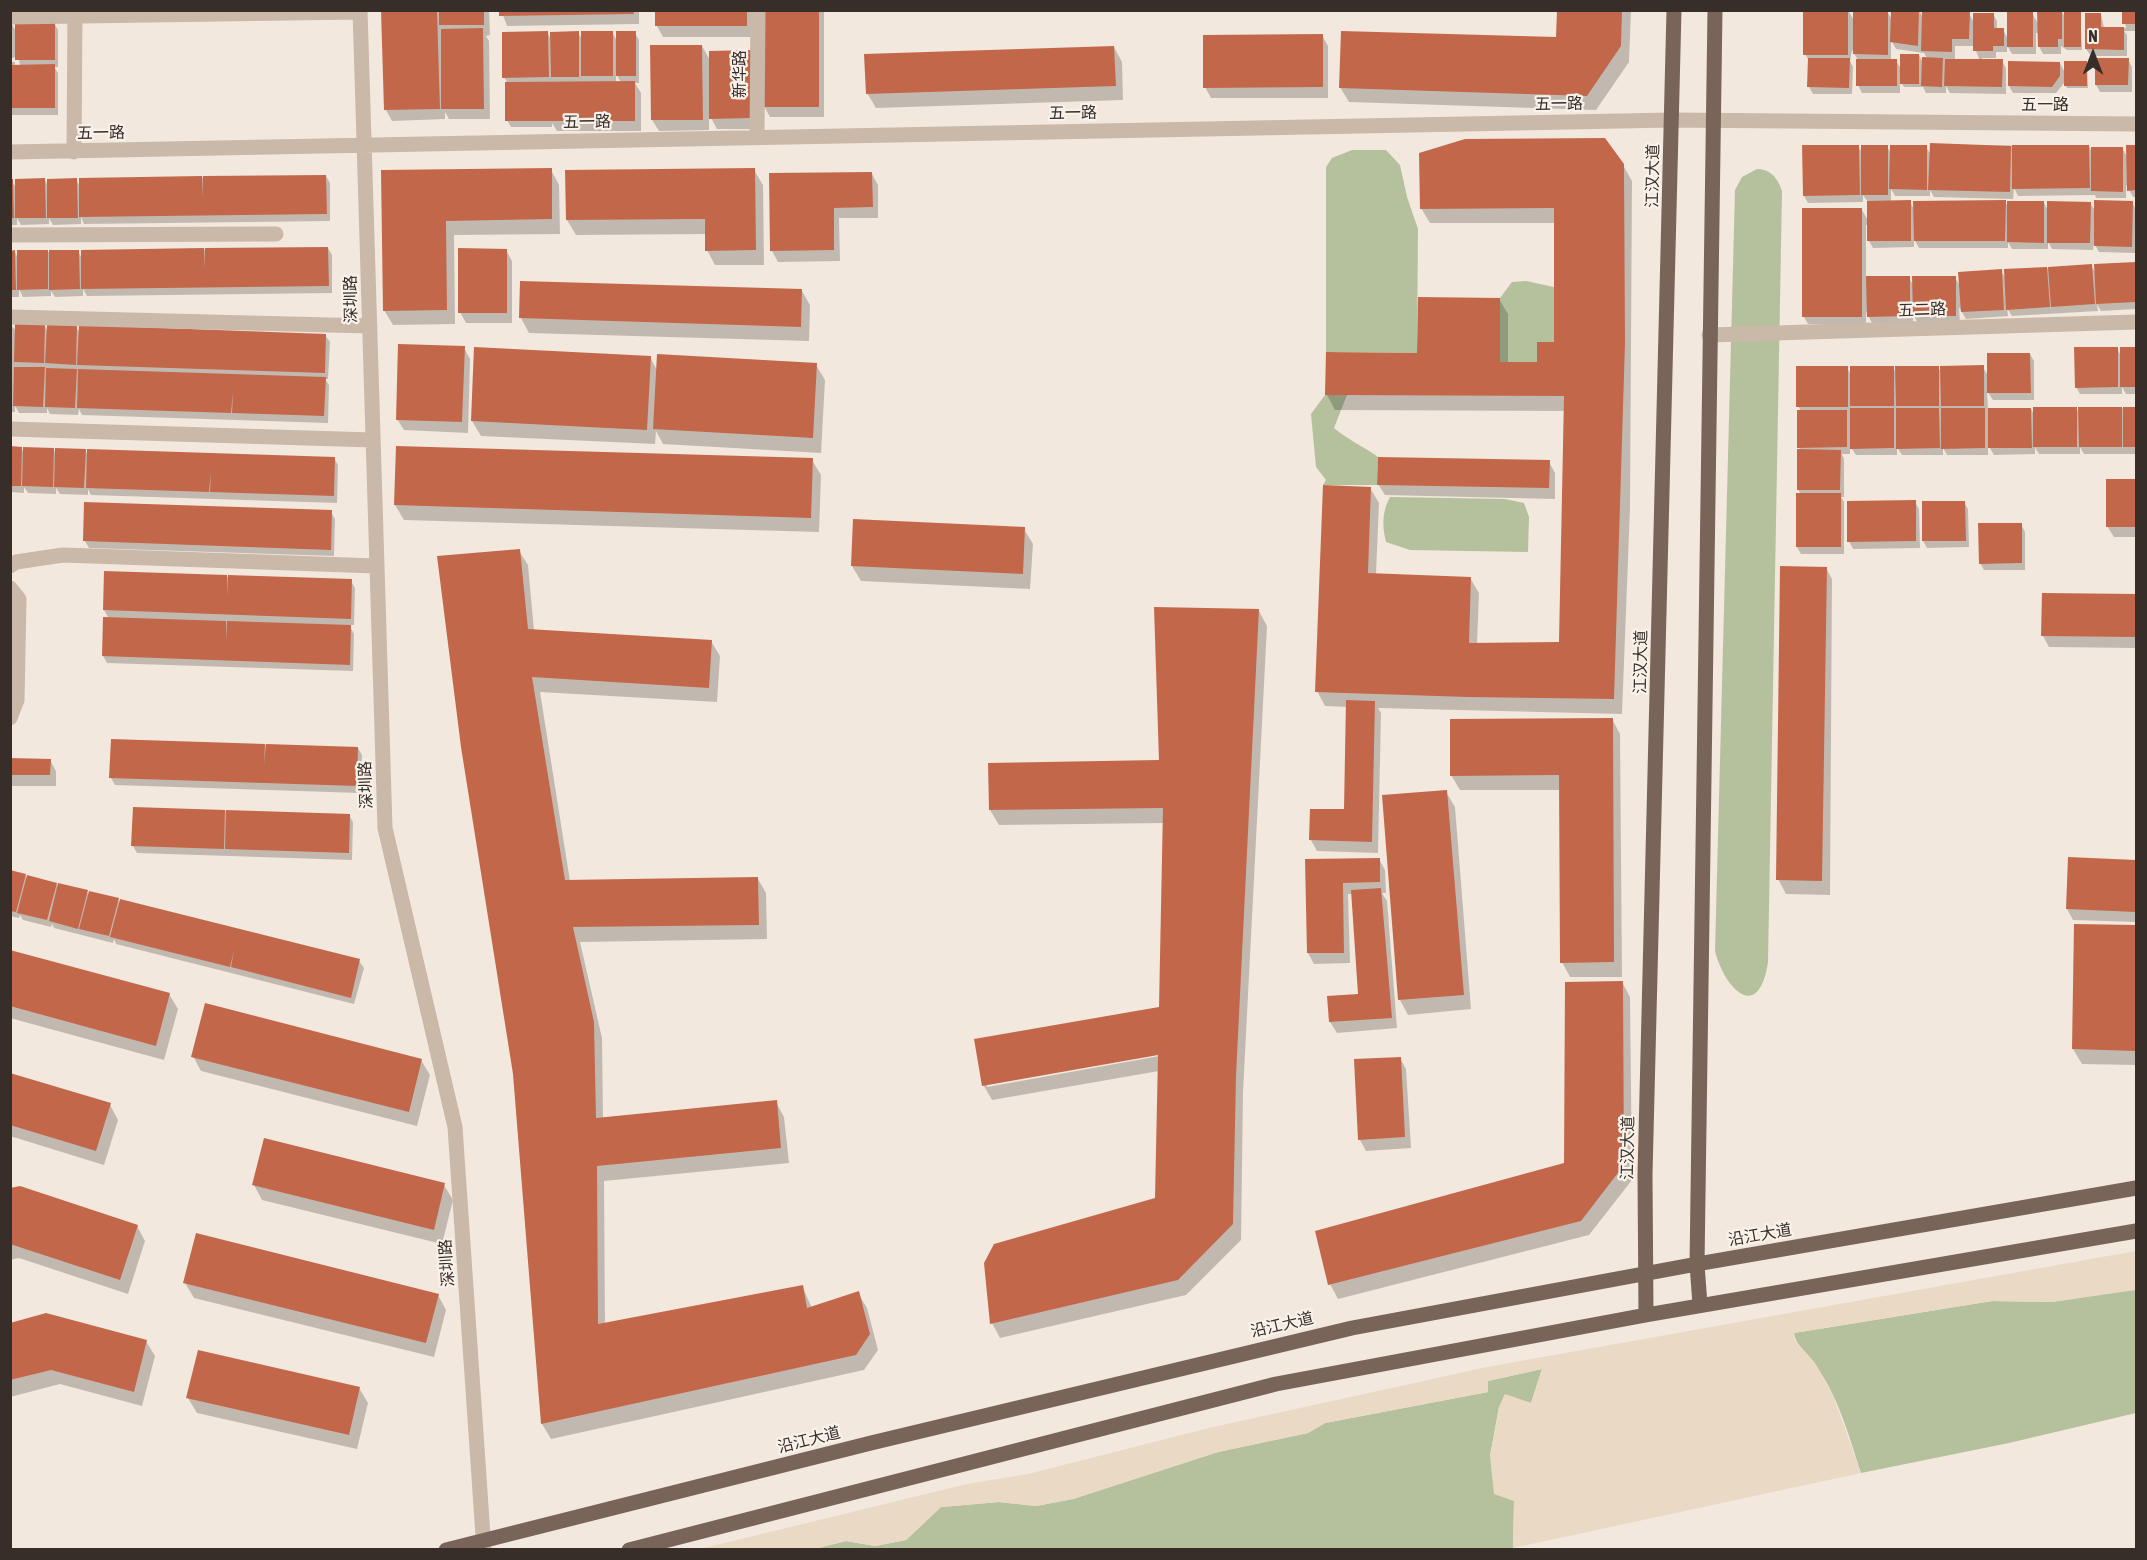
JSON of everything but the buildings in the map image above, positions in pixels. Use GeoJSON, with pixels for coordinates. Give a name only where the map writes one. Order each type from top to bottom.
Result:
{"type":"FeatureCollection","features":[{"type":"Feature","properties":{"kind":"main road","name":"江汉大道"},"geometry":{"type":"LineString","coordinates":[[1646,1314],[1644,1274],[1674,10]]}},
{"type":"Feature","properties":{"kind":"main road"},"geometry":{"type":"LineString","coordinates":[[1700,1305],[1697,1264],[1714,10]]}},
{"type":"Feature","properties":{"kind":"main road","name":"沿江大道"},"geometry":{"type":"LineString","coordinates":[[446,1550],[484,1545],[1266,1347],[1352,1328],[1697,1264],[2136,1188]]}},
{"type":"Feature","properties":{"kind":"main road"},"geometry":{"type":"LineString","coordinates":[[629,1550],[1276,1384],[1646,1314],[2136,1231]]}},
{"type":"Feature","properties":{"kind":"street","name":"新华路"},"geometry":{"type":"LineString","coordinates":[[757,137],[758,10]]}},
{"type":"Feature","properties":{"kind":"street"},"geometry":{"type":"LineString","coordinates":[[10,17],[75,14],[360,11]]}},
{"type":"Feature","properties":{"kind":"street","name":"深圳路"},"geometry":{"type":"LineString","coordinates":[[360,11],[366,145],[375,566],[385,828],[455,1127],[484,1545]]}},
{"type":"Feature","properties":{"kind":"street"},"geometry":{"type":"LineString","coordinates":[[75,14],[75,152]]}},
{"type":"Feature","properties":{"kind":"street","name":"五一路"},"geometry":{"type":"LineString","coordinates":[[10,152],[1672,120],[2136,124]]}},
{"type":"Feature","properties":{"kind":"street"},"geometry":{"type":"LineString","coordinates":[[10,235],[276,234]]}},
{"type":"Feature","properties":{"kind":"street"},"geometry":{"type":"LineString","coordinates":[[10,316],[370,326]]}},
{"type":"Feature","properties":{"kind":"street","name":"五二路"},"geometry":{"type":"LineString","coordinates":[[1709,335],[2136,322]]}},
{"type":"Feature","properties":{"kind":"street"},"geometry":{"type":"LineString","coordinates":[[10,429],[373,440]]}},
{"type":"Feature","properties":{"kind":"street"},"geometry":{"type":"LineString","coordinates":[[10,567],[16,562],[63,555],[375,566]]}},
{"type":"Feature","properties":{"kind":"street"},"geometry":{"type":"LineString","coordinates":[[10,588],[18,599],[17,700],[10,718]]}},
{"type":"Feature","properties":{"kind":"green space"},"geometry":{"type":"Polygon","coordinates":[[[1352,150],[1386,150],[1400,165],[1407,197],[1418,229],[1417,353],[1326,352],[1326,167],[1332,158],[1352,150]]]}},
{"type":"Feature","properties":{"kind":"green space"},"geometry":{"type":"Polygon","coordinates":[[[1757,169],[1762,169],[1773,176],[1782,191],[1768,962],[1764,981],[1757,992],[1750,996],[1734,988],[1726,978],[1715,951],[1735,190],[1742,177],[1757,169]]]}},
{"type":"Feature","properties":{"kind":"green space"},"geometry":{"type":"Polygon","coordinates":[[[1526,281],[1554,287],[1554,342],[1537,362],[1500,362],[1500,298],[1512,282],[1526,281]]]}},
{"type":"Feature","properties":{"kind":"green space"},"geometry":{"type":"Polygon","coordinates":[[[1325,395],[1347,395],[1334,428],[1378,457],[1377,485],[1323,485],[1326,480],[1316,467],[1311,414],[1325,395]]]}},
{"type":"Feature","properties":{"kind":"green space"},"geometry":{"type":"Polygon","coordinates":[[[1390,497],[1505,499],[1524,503],[1529,517],[1528,552],[1410,550],[1386,542],[1384,519],[1385,508],[1390,497]]]}},
{"type":"Feature","properties":{"kind":"green space"},"geometry":{"type":"Polygon","coordinates":[[[2136,1289],[2136,1413],[2009,1443],[1861,1473],[1830,1388],[1802,1349],[1794,1333],[1992,1301],[2052,1302],[2136,1289]]]}},
{"type":"Feature","properties":{"kind":"green space"},"geometry":{"type":"Polygon","coordinates":[[[1542,1369],[1531,1403],[1505,1395],[1499,1407],[1490,1456],[1514,1501],[1513,1548],[810,1550],[846,1541],[875,1546],[906,1540],[941,1507],[999,1502],[1036,1506],[1073,1499],[1218,1452],[1308,1433],[1325,1423],[1488,1392],[1488,1381],[1542,1369]]]}},
{"type":"Feature","properties":{"kind":"shaded area"},"geometry":{"type":"Polygon","coordinates":[[[2136,1251],[2136,1290],[2052,1302],[1992,1301],[1794,1333],[1794,1339],[1815,1363],[1832,1393],[1861,1473],[1513,1548],[1514,1501],[1494,1494],[1490,1456],[1499,1407],[1505,1394],[1531,1403],[1542,1369],[1488,1381],[1488,1392],[1325,1423],[1308,1433],[1218,1452],[1073,1499],[1036,1506],[999,1502],[941,1507],[906,1540],[875,1546],[846,1541],[810,1550],[700,1549],[967,1484],[1028,1474],[1209,1428],[1487,1367],[2136,1251]]]}}]}
